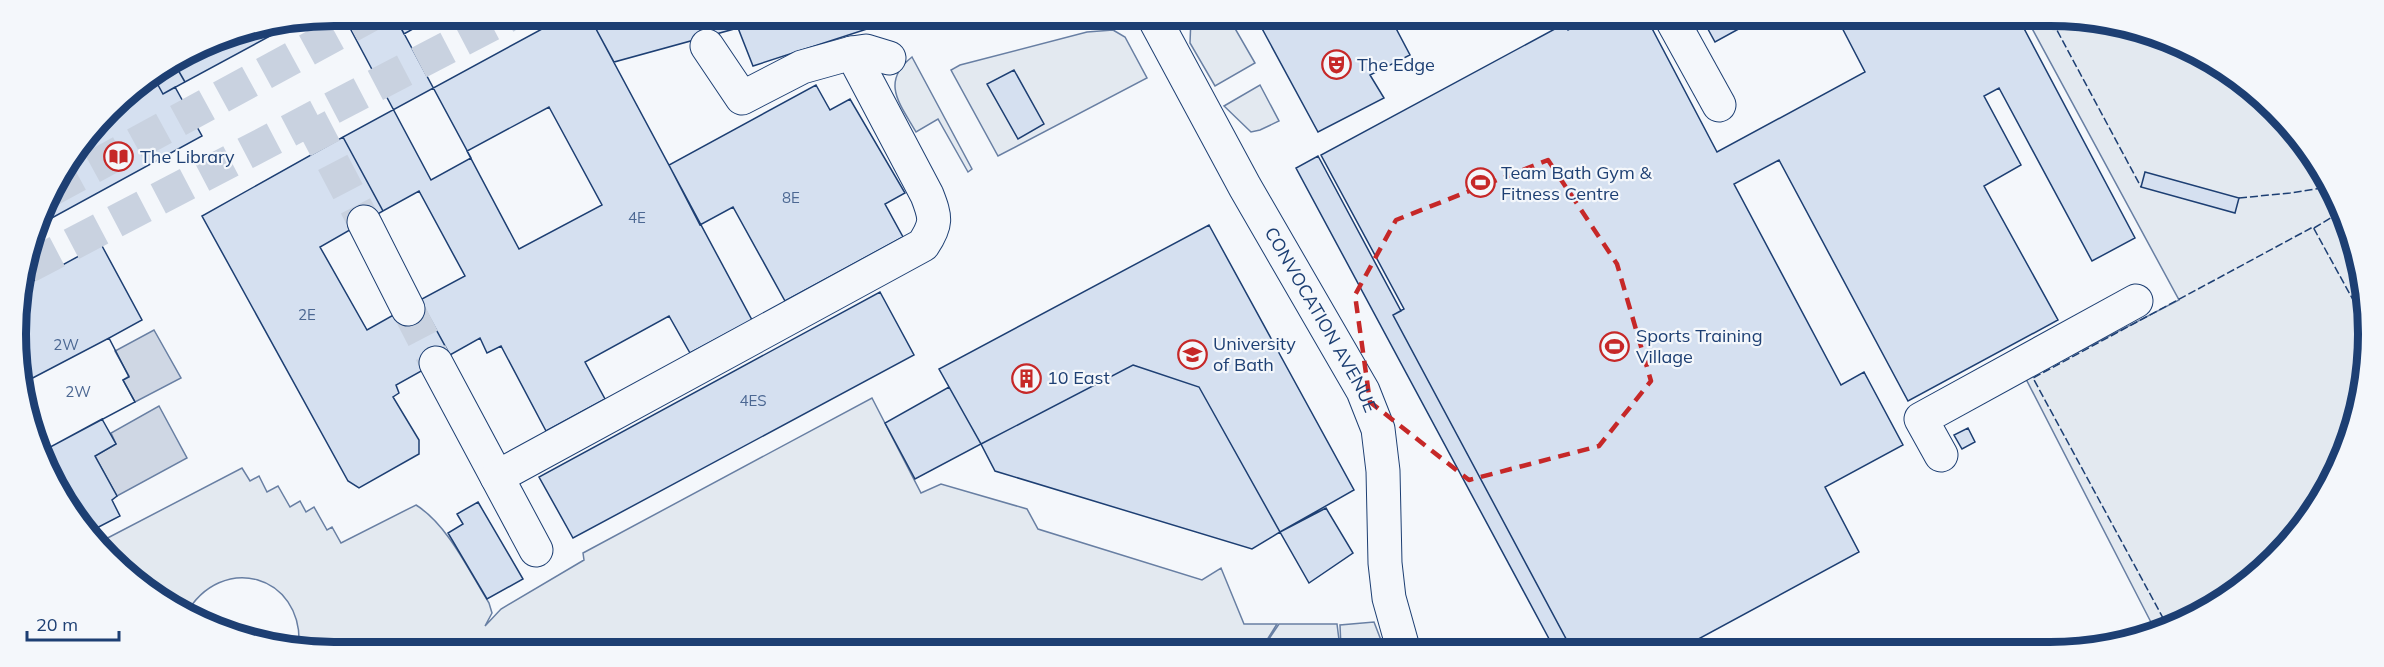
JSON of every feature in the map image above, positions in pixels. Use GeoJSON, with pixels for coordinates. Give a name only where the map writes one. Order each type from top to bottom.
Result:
{"type":"FeatureCollection","features":[{"type":"Feature","properties":{"kind":"street","name":"CONVOCATION AVENUE"},"geometry":{"type":"LineString","coordinates":[[1158,26],[1245,187],[1363,391],[1378,429],[1383,471],[1385,563],[1389,598],[1401,642]]}},
{"type":"Feature","properties":{"kind":"street"},"geometry":{"type":"LineString","coordinates":[[1675,26],[1719,105]]}},
{"type":"Feature","properties":{"kind":"street"},"geometry":{"type":"LineString","coordinates":[[707,46],[742,98],[802,67],[852,53],[866,51],[889,58]]}},
{"type":"Feature","properties":{"kind":"street"},"geometry":{"type":"LineString","coordinates":[[497,477],[923,244],[933,231],[935,215],[927,195],[852,53]]}},
{"type":"Feature","properties":{"kind":"street"},"geometry":{"type":"LineString","coordinates":[[364,222],[408,309]]}},
{"type":"Feature","properties":{"kind":"street"},"geometry":{"type":"LineString","coordinates":[[1941,455],[1921,419],[2136,302]]}},
{"type":"Feature","properties":{"kind":"street"},"geometry":{"type":"LineString","coordinates":[[436,363],[536,550]]}},
{"type":"Feature","properties":{"kind":"highlighted area"},"geometry":{"type":"Polygon","coordinates":[[[1548,160],[1617,264],[1651,381],[1599,446],[1469,480],[1370,402],[1355,295],[1396,220],[1548,160]]]}},
{"type":"Feature","properties":{"kind":"shaded area"},"geometry":{"type":"Polygon","coordinates":[[[1191,26],[1234,26],[1255,63],[1215,86],[1190,43],[1191,26]]]}},
{"type":"Feature","properties":{"kind":"shaded area"},"geometry":{"type":"Polygon","coordinates":[[[2031,26],[2091,28],[2150,42],[2187,57],[2238,89],[2282,130],[2307,162],[2335,216],[2353,273],[2358,313],[2358,354],[2353,394],[2342,433],[2317,488],[2282,537],[2254,565],[2222,590],[2187,610],[2152,624],[2026,379],[2179,300],[2031,26]]]}},
{"type":"Feature","properties":{"kind":"shaded area"},"geometry":{"type":"Polygon","coordinates":[[[1113,30],[1125,37],[1147,78],[998,156],[951,70],[960,65],[1087,32],[1113,30]]]}},
{"type":"Feature","properties":{"kind":"shaded area"},"geometry":{"type":"Polygon","coordinates":[[[912,57],[972,169],[968,172],[938,119],[916,132],[899,103],[895,84],[897,75],[902,66],[912,57]]]}},
{"type":"Feature","properties":{"kind":"shaded area"},"geometry":{"type":"Polygon","coordinates":[[[1260,85],[1279,121],[1251,132],[1224,106],[1260,85]]]}},
{"type":"Feature","properties":{"kind":"shaded area"},"geometry":{"type":"Polygon","coordinates":[[[154,330],[181,378],[135,402],[123,380],[129,376],[115,351],[154,330]]]}},
{"type":"Feature","properties":{"kind":"shaded area"},"geometry":{"type":"Polygon","coordinates":[[[872,398],[921,493],[941,484],[1027,509],[1038,529],[1202,580],[1221,568],[1244,624],[1277,624],[1266,642],[313,641],[298,640],[297,621],[288,602],[274,588],[257,580],[238,578],[219,583],[201,595],[192,607],[146,578],[105,540],[242,468],[250,481],[259,476],[267,492],[278,486],[290,507],[300,501],[306,512],[314,507],[327,530],[332,527],[341,543],[416,505],[428,514],[448,536],[489,603],[492,613],[485,626],[501,609],[584,560],[583,553],[872,398]]]}},
{"type":"Feature","properties":{"kind":"shaded area"},"geometry":{"type":"Polygon","coordinates":[[[159,406],[187,458],[117,496],[95,456],[116,444],[111,433],[159,406]]]}},
{"type":"Feature","properties":{"kind":"shaded area"},"geometry":{"type":"Polygon","coordinates":[[[1374,622],[1382,642],[1341,642],[1340,625],[1374,622]]]}},
{"type":"Feature","properties":{"kind":"shaded area"},"geometry":{"type":"Polygon","coordinates":[[[1279,624],[1337,624],[1339,642],[1267,642],[1279,624]]]}},
{"type":"Feature","properties":{"kind":"building"},"geometry":{"type":"Polygon","coordinates":[[[349,26],[400,26],[471,158],[431,180],[349,26]]]}},
{"type":"Feature","properties":{"kind":"building"},"geometry":{"type":"Polygon","coordinates":[[[400,26],[418,26],[404,34],[400,26]]]}},
{"type":"Feature","properties":{"kind":"building"},"geometry":{"type":"Polygon","coordinates":[[[548,26],[594,26],[752,320],[690,353],[669,316],[585,362],[605,399],[546,431],[501,346],[487,353],[480,338],[450,355],[420,300],[465,276],[419,191],[383,211],[343,137],[548,26]],[[549,107],[467,151],[519,249],[602,205],[549,107]]]}},
{"type":"Feature","properties":{"kind":"building"},"geometry":{"type":"Polygon","coordinates":[[[594,26],[876,26],[753,66],[738,28],[614,62],[594,26]]]}},
{"type":"Feature","properties":{"kind":"building","name":"The Edge"},"geometry":{"type":"Polygon","coordinates":[[[1261,26],[1395,26],[1410,55],[1370,75],[1384,98],[1318,132],[1261,26]]]}},
{"type":"Feature","properties":{"kind":"building","name":"Sports Training Village"},"geometry":{"type":"Polygon","coordinates":[[[1560,26],[1565,26],[1568,30],[1576,26],[1651,26],[1717,152],[1865,72],[1841,26],[2023,26],[2135,238],[2092,261],[1999,88],[1984,96],[2021,165],[1984,186],[2058,320],[1908,401],[1779,160],[1734,184],[1841,385],[1864,372],[1903,445],[1825,487],[1859,552],[1693,642],[1568,642],[1393,315],[1404,309],[1321,155],[1560,26]]]}},
{"type":"Feature","properties":{"kind":"building"},"geometry":{"type":"Polygon","coordinates":[[[1706,26],[1744,26],[1715,42],[1706,26]]]}},
{"type":"Feature","properties":{"kind":"building"},"geometry":{"type":"Polygon","coordinates":[[[282,30],[185,82],[177,68],[197,57],[234,42],[282,30]]]}},
{"type":"Feature","properties":{"kind":"building"},"geometry":{"type":"Polygon","coordinates":[[[177,68],[185,82],[163,94],[156,81],[177,68]]]}},
{"type":"Feature","properties":{"kind":"building"},"geometry":{"type":"Polygon","coordinates":[[[1014,70],[1044,124],[1018,139],[987,84],[1014,70]]]}},
{"type":"Feature","properties":{"kind":"building","name":"The Library"},"geometry":{"type":"Polygon","coordinates":[[[156,81],[163,94],[175,87],[202,136],[47,220],[67,179],[89,146],[130,102],[156,81]]]}},
{"type":"Feature","properties":{"kind":"building"},"geometry":{"type":"Polygon","coordinates":[[[816,85],[830,110],[850,99],[905,193],[885,204],[903,237],[785,301],[733,207],[700,225],[669,165],[816,85]]]}},
{"type":"Feature","properties":{"kind":"building"},"geometry":{"type":"Polygon","coordinates":[[[343,137],[383,211],[320,247],[367,330],[420,300],[450,355],[396,385],[399,393],[393,397],[419,440],[419,454],[359,488],[348,481],[202,216],[343,137]]]}},
{"type":"Feature","properties":{"kind":"building"},"geometry":{"type":"Polygon","coordinates":[[[1318,156],[1401,311],[1393,315],[1568,642],[1551,642],[1296,168],[1318,156]]]}},
{"type":"Feature","properties":{"kind":"building"},"geometry":{"type":"Polygon","coordinates":[[[2145,172],[2239,198],[2235,213],[2141,187],[2145,172]]]}},
{"type":"Feature","properties":{"kind":"building","name":"10 East"},"geometry":{"type":"Polygon","coordinates":[[[1209,225],[1354,490],[1280,532],[1199,387],[1133,365],[981,444],[939,369],[1209,225]]]}},
{"type":"Feature","properties":{"kind":"building"},"geometry":{"type":"Polygon","coordinates":[[[101,244],[142,320],[109,338],[129,377],[123,380],[135,402],[48,448],[36,413],[28,374],[26,313],[30,283],[101,244]]]}},
{"type":"Feature","properties":{"kind":"building"},"geometry":{"type":"Polygon","coordinates":[[[880,292],[914,355],[573,538],[539,477],[880,292]]]}},
{"type":"Feature","properties":{"kind":"building"},"geometry":{"type":"Polygon","coordinates":[[[109,338],[129,377],[123,380],[135,402],[48,448],[36,413],[29,380],[109,338]]]}},
{"type":"Feature","properties":{"kind":"building","name":"10 East"},"geometry":{"type":"Polygon","coordinates":[[[1133,365],[1199,387],[1280,532],[1252,549],[995,471],[981,444],[1133,365]]]}},
{"type":"Feature","properties":{"kind":"building"},"geometry":{"type":"Polygon","coordinates":[[[949,387],[981,444],[915,479],[885,423],[949,387]]]}},
{"type":"Feature","properties":{"kind":"building"},"geometry":{"type":"Polygon","coordinates":[[[102,419],[116,444],[95,456],[117,496],[112,500],[120,516],[95,529],[77,505],[57,470],[48,448],[102,419]]]}},
{"type":"Feature","properties":{"kind":"building"},"geometry":{"type":"Polygon","coordinates":[[[1968,428],[1975,442],[1962,449],[1954,435],[1968,428]]]}},
{"type":"Feature","properties":{"kind":"building"},"geometry":{"type":"Polygon","coordinates":[[[478,502],[523,579],[487,599],[448,533],[463,524],[457,514],[478,502]]]}},
{"type":"Feature","properties":{"kind":"building"},"geometry":{"type":"Polygon","coordinates":[[[1326,508],[1353,553],[1309,583],[1280,532],[1326,508]]]}},
{"type":"Feature","properties":{"kind":"tunnel"},"geometry":{"type":"LineString","coordinates":[[65,182],[351,26]]}},
{"type":"Feature","properties":{"kind":"tunnel"},"geometry":{"type":"LineString","coordinates":[[33,264],[489,26]]}},
{"type":"Feature","properties":{"kind":"tunnel"},"geometry":{"type":"LineString","coordinates":[[310,119],[364,222]]}},
{"type":"Feature","properties":{"kind":"tunnel"},"geometry":{"type":"LineString","coordinates":[[408,309],[436,363]]}},
{"type":"Feature","properties":{"kind":"fence"},"geometry":{"type":"LineString","coordinates":[[2055,26],[2141,187]]}},
{"type":"Feature","properties":{"kind":"fence"},"geometry":{"type":"LineString","coordinates":[[2239,198],[2322,188]]}},
{"type":"Feature","properties":{"kind":"fence"},"geometry":{"type":"LineString","coordinates":[[2314,228],[2335,216]]}},
{"type":"Feature","properties":{"kind":"fence"},"geometry":{"type":"LineString","coordinates":[[2164,620],[2033,378],[2313,227],[2357,308]]}},
{"type":"Feature","properties":{"kind":"place","name":"The Edge"},"geometry":{"type":"Point","coordinates":[1336,65]}},
{"type":"Feature","properties":{"kind":"place","name":"The Library"},"geometry":{"type":"Point","coordinates":[119,157]}},
{"type":"Feature","properties":{"kind":"place","name":"Team Bath Gym & Fitness Centre"},"geometry":{"type":"Point","coordinates":[1480,183]}},
{"type":"Feature","properties":{"kind":"place","name":"Sports Training Village"},"geometry":{"type":"Point","coordinates":[1615,346]}},
{"type":"Feature","properties":{"kind":"place","name":"University of Bath"},"geometry":{"type":"Point","coordinates":[1192,354]}},
{"type":"Feature","properties":{"kind":"place","name":"10 East"},"geometry":{"type":"Point","coordinates":[1026,378]}}]}
